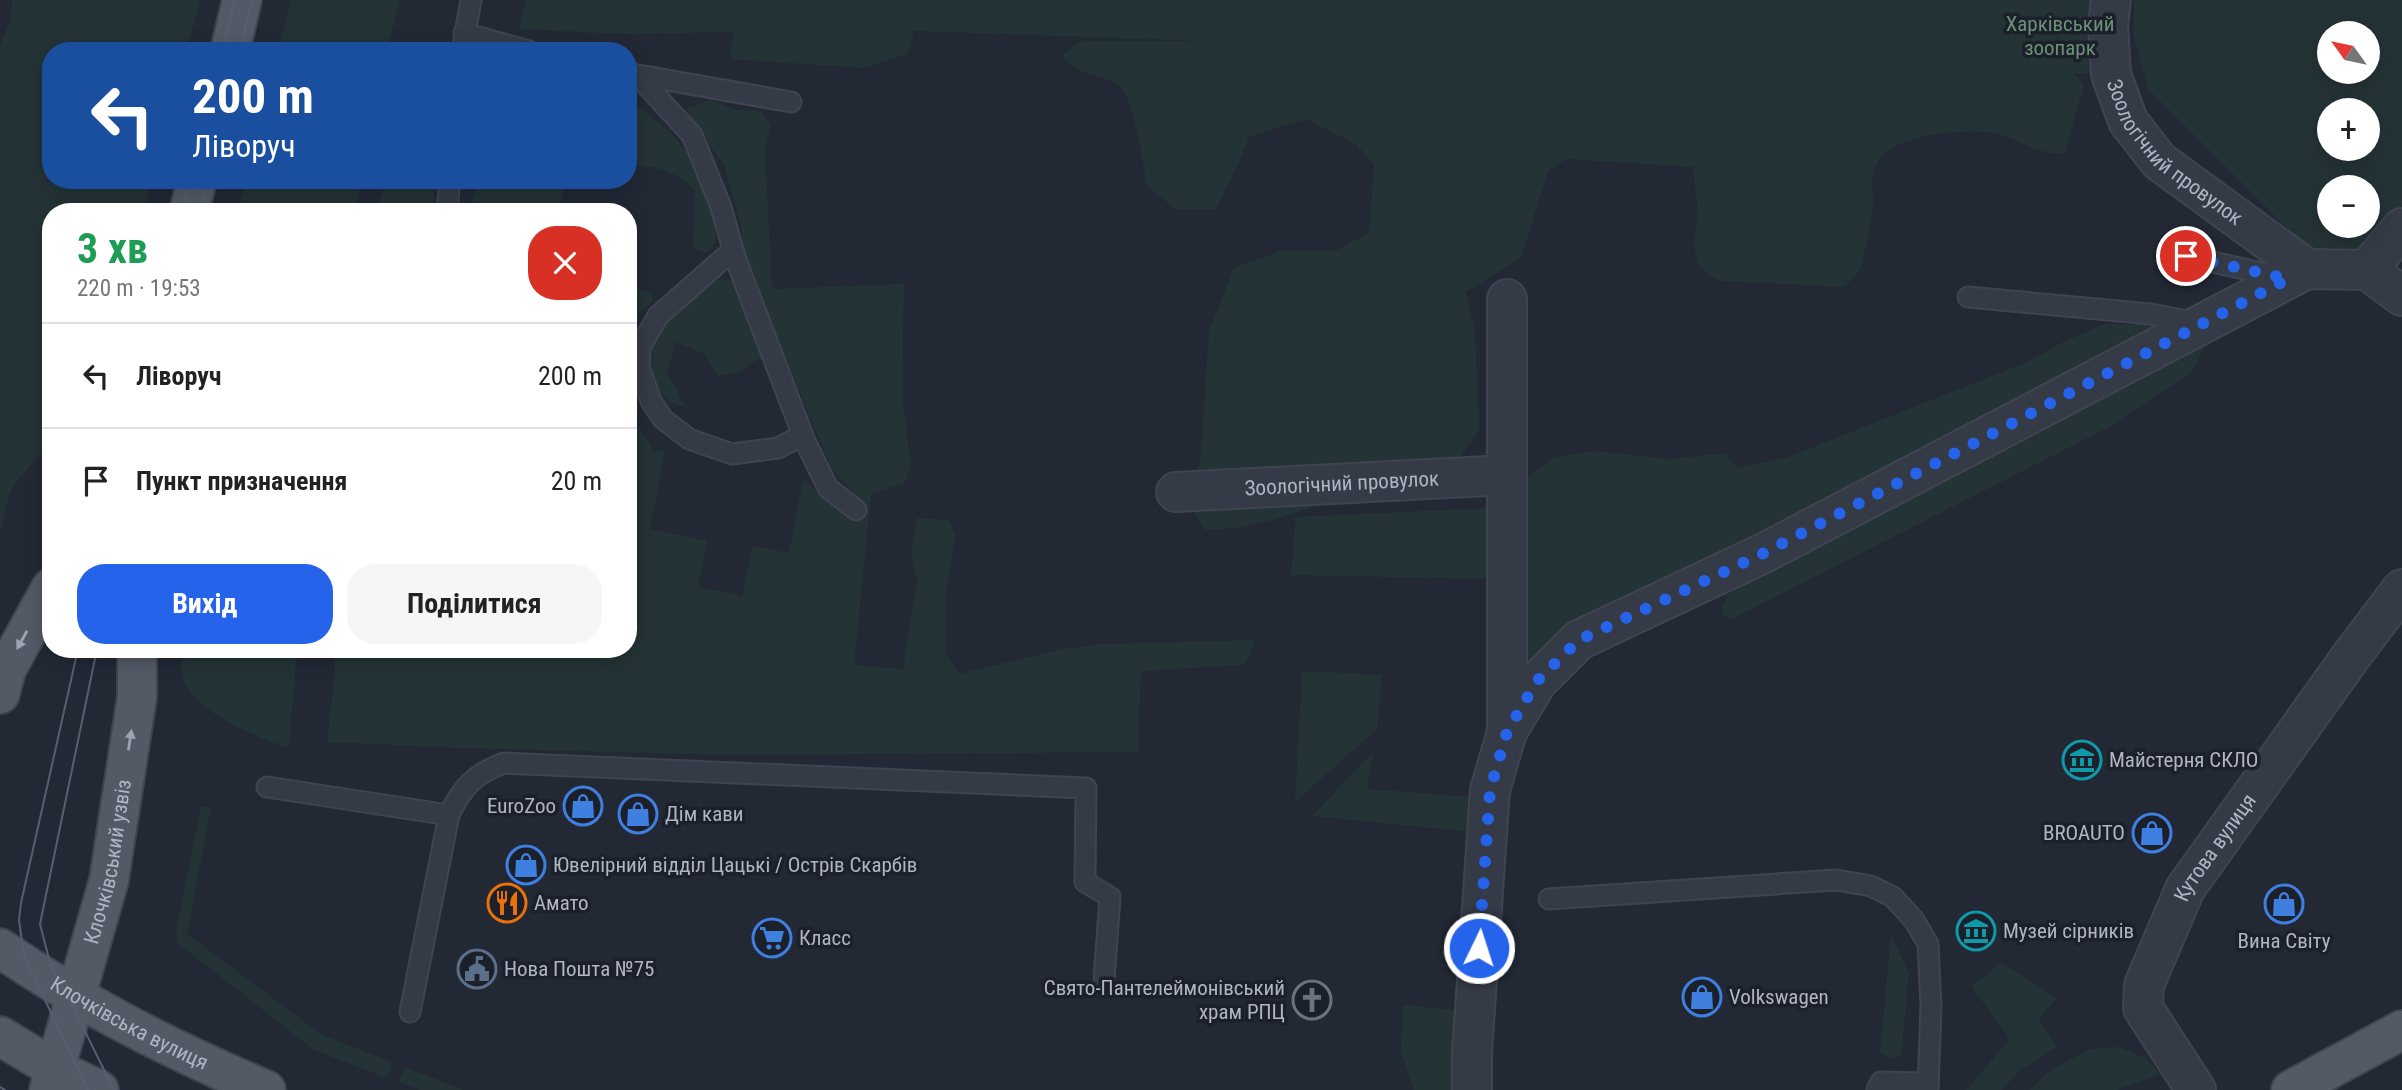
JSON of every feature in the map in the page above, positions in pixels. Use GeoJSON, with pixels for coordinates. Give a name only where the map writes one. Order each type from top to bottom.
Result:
{"type":"FeatureCollection","features":[{"type":"Feature","properties":{"kind":"main road"},"geometry":{"type":"LineString","coordinates":[[232,42],[242,0]]}},
{"type":"Feature","properties":{"kind":"main road"},"geometry":{"type":"LineString","coordinates":[[0,694],[6,670],[42,604]]}},
{"type":"Feature","properties":{"kind":"main road","name":"Клочківський узвіз"},"geometry":{"type":"LineString","coordinates":[[52,1079],[109,880],[137,697],[137,658]]}},
{"type":"Feature","properties":{"kind":"main road","name":"Клочківська вулиця"},"geometry":{"type":"LineString","coordinates":[[0,948],[75,998],[213,1068],[266,1090]]}},
{"type":"Feature","properties":{"kind":"main road"},"geometry":{"type":"LineString","coordinates":[[2291,1090],[2402,1030]]}},
{"type":"Feature","properties":{"kind":"main road"},"geometry":{"type":"LineString","coordinates":[[0,1035],[52,1079],[99,1090]]}},
{"type":"Feature","properties":{"kind":"street","name":"Зоологічний провулок"},"geometry":{"type":"LineString","coordinates":[[2111,0],[2108,25],[2111,74],[2129,121],[2159,160],[2298,274]]}},
{"type":"Feature","properties":{"kind":"street"},"geometry":{"type":"LineString","coordinates":[[2367,270],[2402,228]]}},
{"type":"Feature","properties":{"kind":"street"},"geometry":{"type":"LineString","coordinates":[[1472,1090],[1472,1053],[1490,790],[1507,732],[1537,681],[1579,640],[1762,554],[2298,274],[2367,270],[2402,296]]}},
{"type":"Feature","properties":{"kind":"street"},"geometry":{"type":"LineString","coordinates":[[1507,299],[1507,732]]}},
{"type":"Feature","properties":{"kind":"street","name":"Зоологічний провулок"},"geometry":{"type":"LineString","coordinates":[[1176,492],[1507,475]]}},
{"type":"Feature","properties":{"kind":"street","name":"Кутова вулиця"},"geometry":{"type":"LineString","coordinates":[[2196,1090],[2143,1008],[2144,985],[2185,889],[2352,654],[2402,589]]}},
{"type":"Feature","properties":{"kind":"lane"},"geometry":{"type":"LineString","coordinates":[[463,42],[471,0]]}},
{"type":"Feature","properties":{"kind":"lane"},"geometry":{"type":"LineString","coordinates":[[637,75],[791,102]]}},
{"type":"Feature","properties":{"kind":"lane"},"geometry":{"type":"LineString","coordinates":[[637,78],[692,135],[721,206],[733,250],[803,435],[828,488],[856,510]]}},
{"type":"Feature","properties":{"kind":"lane"},"geometry":{"type":"LineString","coordinates":[[733,250],[658,316],[640,347],[639,367],[651,401],[663,419],[689,439],[732,454],[778,448],[803,435]]}},
{"type":"Feature","properties":{"kind":"lane"},"geometry":{"type":"LineString","coordinates":[[2186,256],[2298,274]]}},
{"type":"Feature","properties":{"kind":"lane"},"geometry":{"type":"LineString","coordinates":[[1968,297],[2151,314],[2202,324]]}},
{"type":"Feature","properties":{"kind":"lane"},"geometry":{"type":"LineString","coordinates":[[410,1012],[449,815],[458,796],[471,779],[504,763],[1086,788],[1085,882],[1110,897],[1104,980]]}},
{"type":"Feature","properties":{"kind":"lane"},"geometry":{"type":"LineString","coordinates":[[267,787],[449,815]]}},
{"type":"Feature","properties":{"kind":"lane"},"geometry":{"type":"LineString","coordinates":[[1549,899],[1836,880],[1871,886],[1893,897],[1914,920],[1928,944],[1931,1006],[1928,1086],[1881,1082],[1877,1090]]}},
{"type":"Feature","properties":{"kind":"green space"},"geometry":{"type":"Polygon","coordinates":[[[12,0],[200,0],[188,42],[42,42],[42,189],[149,189],[146,203],[42,203],[42,452],[16,482],[9,495],[0,534],[0,46],[11,18],[12,0]]]}},
{"type":"Feature","properties":{"kind":"green space"},"geometry":{"type":"Polygon","coordinates":[[[291,0],[399,0],[389,42],[280,42],[291,0]]]}},
{"type":"Feature","properties":{"kind":"green space","name":"Харківський зоопарк"},"geometry":{"type":"Polygon","coordinates":[[[526,0],[2101,0],[2099,74],[2072,73],[2084,84],[2065,153],[2038,150],[2003,135],[1981,132],[1928,136],[1895,147],[1883,155],[1876,166],[1872,181],[1873,208],[1863,259],[1858,273],[1844,287],[1723,281],[1710,276],[1700,267],[1694,247],[1698,211],[1693,167],[1566,159],[1548,171],[1521,258],[1466,292],[1475,333],[1479,430],[1458,461],[1272,520],[1237,528],[1205,530],[1192,509],[1201,452],[1209,331],[1234,268],[1280,251],[1337,250],[1369,233],[1374,165],[1356,144],[1306,119],[1249,137],[1216,209],[1175,209],[1146,185],[1137,132],[1129,103],[1119,86],[1107,79],[1083,72],[1061,56],[1081,41],[1204,41],[914,31],[908,54],[865,68],[730,59],[733,32],[621,34],[519,29],[526,0]]]}},
{"type":"Feature","properties":{"kind":"green space"},"geometry":{"type":"Polygon","coordinates":[[[2134,0],[2402,0],[2402,229],[2347,256],[2330,258],[2321,255],[2297,238],[2148,89],[2134,37],[2134,0]]]}},
{"type":"Feature","properties":{"kind":"green space"},"geometry":{"type":"Polygon","coordinates":[[[711,100],[734,109],[762,112],[770,125],[765,153],[772,289],[904,284],[902,397],[911,465],[905,483],[871,493],[854,665],[903,669],[917,582],[911,554],[917,518],[948,520],[955,534],[945,600],[945,652],[959,674],[1063,649],[1102,644],[1255,640],[1243,665],[1141,671],[1138,752],[733,755],[327,742],[334,658],[637,658],[637,425],[653,451],[665,451],[650,529],[707,541],[698,587],[742,596],[753,546],[789,553],[803,479],[829,503],[860,516],[861,501],[832,469],[789,367],[758,359],[739,372],[718,376],[705,354],[676,342],[667,372],[685,406],[669,401],[653,380],[650,354],[667,323],[686,301],[705,285],[716,280],[735,279],[745,262],[742,229],[724,165],[690,118],[687,108],[711,100]]]}},
{"type":"Feature","properties":{"kind":"green space"},"geometry":{"type":"Polygon","coordinates":[[[637,105],[670,132],[696,163],[716,219],[716,242],[706,253],[692,247],[695,190],[664,170],[637,166],[637,105]]]}},
{"type":"Feature","properties":{"kind":"green space"},"geometry":{"type":"Polygon","coordinates":[[[244,189],[359,189],[357,203],[240,203],[244,189]]]}},
{"type":"Feature","properties":{"kind":"green space"},"geometry":{"type":"Polygon","coordinates":[[[382,189],[435,189],[433,203],[380,203],[382,189]]]}},
{"type":"Feature","properties":{"kind":"green space"},"geometry":{"type":"Polygon","coordinates":[[[475,189],[563,189],[561,203],[472,203],[475,189]]]}},
{"type":"Feature","properties":{"kind":"green space"},"geometry":{"type":"Polygon","coordinates":[[[637,288],[653,294],[652,303],[637,314],[637,288]]]}},
{"type":"Feature","properties":{"kind":"green space"},"geometry":{"type":"Polygon","coordinates":[[[2105,324],[2170,325],[2205,346],[2192,372],[2109,427],[1730,620],[1723,615],[1721,608],[1729,594],[1760,572],[1528,672],[1516,651],[1526,479],[1554,457],[1594,451],[1670,459],[1725,453],[1738,468],[1788,457],[2027,362],[2065,341],[2105,324]]]}},
{"type":"Feature","properties":{"kind":"green space"},"geometry":{"type":"Polygon","coordinates":[[[1489,508],[1492,579],[1291,575],[1296,517],[1489,508]]]}},
{"type":"Feature","properties":{"kind":"green space"},"geometry":{"type":"Polygon","coordinates":[[[182,658],[296,658],[289,748],[232,724],[205,707],[187,687],[182,658]]]}},
{"type":"Feature","properties":{"kind":"green space"},"geometry":{"type":"Polygon","coordinates":[[[1302,671],[1382,675],[1377,729],[1295,802],[1302,671]]]}},
{"type":"Feature","properties":{"kind":"green space"},"geometry":{"type":"Polygon","coordinates":[[[1373,752],[1367,789],[1471,797],[1472,832],[1312,816],[1373,752]]]}},
{"type":"Feature","properties":{"kind":"green space"},"geometry":{"type":"Polygon","coordinates":[[[201,807],[211,807],[187,934],[322,1035],[392,1062],[387,1078],[314,1050],[179,944],[176,933],[201,807]]]}},
{"type":"Feature","properties":{"kind":"green space"},"geometry":{"type":"Polygon","coordinates":[[[1891,934],[1909,973],[1901,1056],[1890,1059],[1880,1053],[1891,934]]]}},
{"type":"Feature","properties":{"kind":"green space"},"geometry":{"type":"Polygon","coordinates":[[[2002,963],[2057,998],[2039,1019],[2058,1047],[2021,1069],[2002,1090],[1966,1090],[2010,1039],[1971,986],[2002,963]]]}},
{"type":"Feature","properties":{"kind":"green space"},"geometry":{"type":"Polygon","coordinates":[[[1403,1005],[1467,1011],[1462,1090],[1414,1090],[1401,1052],[1403,1005]]]}},
{"type":"Feature","properties":{"kind":"green space"},"geometry":{"type":"Polygon","coordinates":[[[2120,1047],[2147,1059],[2160,1074],[2117,1090],[2030,1090],[2051,1070],[2090,1049],[2120,1047]]]}},
{"type":"Feature","properties":{"kind":"green space"},"geometry":{"type":"Polygon","coordinates":[[[405,1067],[464,1090],[422,1090],[399,1082],[405,1067]]]}},
{"type":"Feature","properties":{"kind":"tram line"},"geometry":{"type":"LineString","coordinates":[[224,42],[235,0]]}},
{"type":"Feature","properties":{"kind":"tram line"},"geometry":{"type":"LineString","coordinates":[[242,42],[252,0]]}},
{"type":"Feature","properties":{"kind":"tram line"},"geometry":{"type":"LineString","coordinates":[[184,203],[188,189]]}},
{"type":"Feature","properties":{"kind":"tram line"},"geometry":{"type":"LineString","coordinates":[[201,203],[205,189]]}},
{"type":"Feature","properties":{"kind":"tram line"},"geometry":{"type":"LineString","coordinates":[[76,658],[19,920],[24,956],[88,1090]]}},
{"type":"Feature","properties":{"kind":"tram line"},"geometry":{"type":"LineString","coordinates":[[95,658],[40,924],[51,967],[114,1090]]}},
{"type":"Feature","properties":{"kind":"tram line"},"geometry":{"type":"LineString","coordinates":[[0,1087],[5,1090]]}},
{"type":"Feature","properties":{"kind":"place","name":"Майстерня СКЛО"},"geometry":{"type":"Point","coordinates":[2082,760]}},
{"type":"Feature","properties":{"kind":"place","name":"EuroZoo"},"geometry":{"type":"Point","coordinates":[583,806]}},
{"type":"Feature","properties":{"kind":"place","name":"Дім кави"},"geometry":{"type":"Point","coordinates":[638,814]}},
{"type":"Feature","properties":{"kind":"place","name":"BROAUTO"},"geometry":{"type":"Point","coordinates":[2152,833]}},
{"type":"Feature","properties":{"kind":"place","name":"Ювелірний відділ Цацькі / Острів Скарбів"},"geometry":{"type":"Point","coordinates":[526,865]}},
{"type":"Feature","properties":{"kind":"place","name":"Амато"},"geometry":{"type":"Point","coordinates":[507,903]}},
{"type":"Feature","properties":{"kind":"place","name":"Вина Світу"},"geometry":{"type":"Point","coordinates":[2284,904]}},
{"type":"Feature","properties":{"kind":"place","name":"Музей сірників"},"geometry":{"type":"Point","coordinates":[1976,931]}},
{"type":"Feature","properties":{"kind":"place","name":"Класс"},"geometry":{"type":"Point","coordinates":[772,938]}},
{"type":"Feature","properties":{"kind":"place","name":"Нова Пошта №75"},"geometry":{"type":"Point","coordinates":[477,969]}},
{"type":"Feature","properties":{"kind":"place","name":"Volkswagen"},"geometry":{"type":"Point","coordinates":[1702,997]}},
{"type":"Feature","properties":{"kind":"place","name":"Свято-Пантелеймонівський храм РПЦ"},"geometry":{"type":"Point","coordinates":[1312,1000]}},
{"type":"Feature","properties":{"kind":"route"},"geometry":{"type":"LineString","coordinates":[[1479,948],[1490,790],[1507,732],[1537,681],[1579,640],[1762,554],[2288,279],[2186,256]]}}]}
